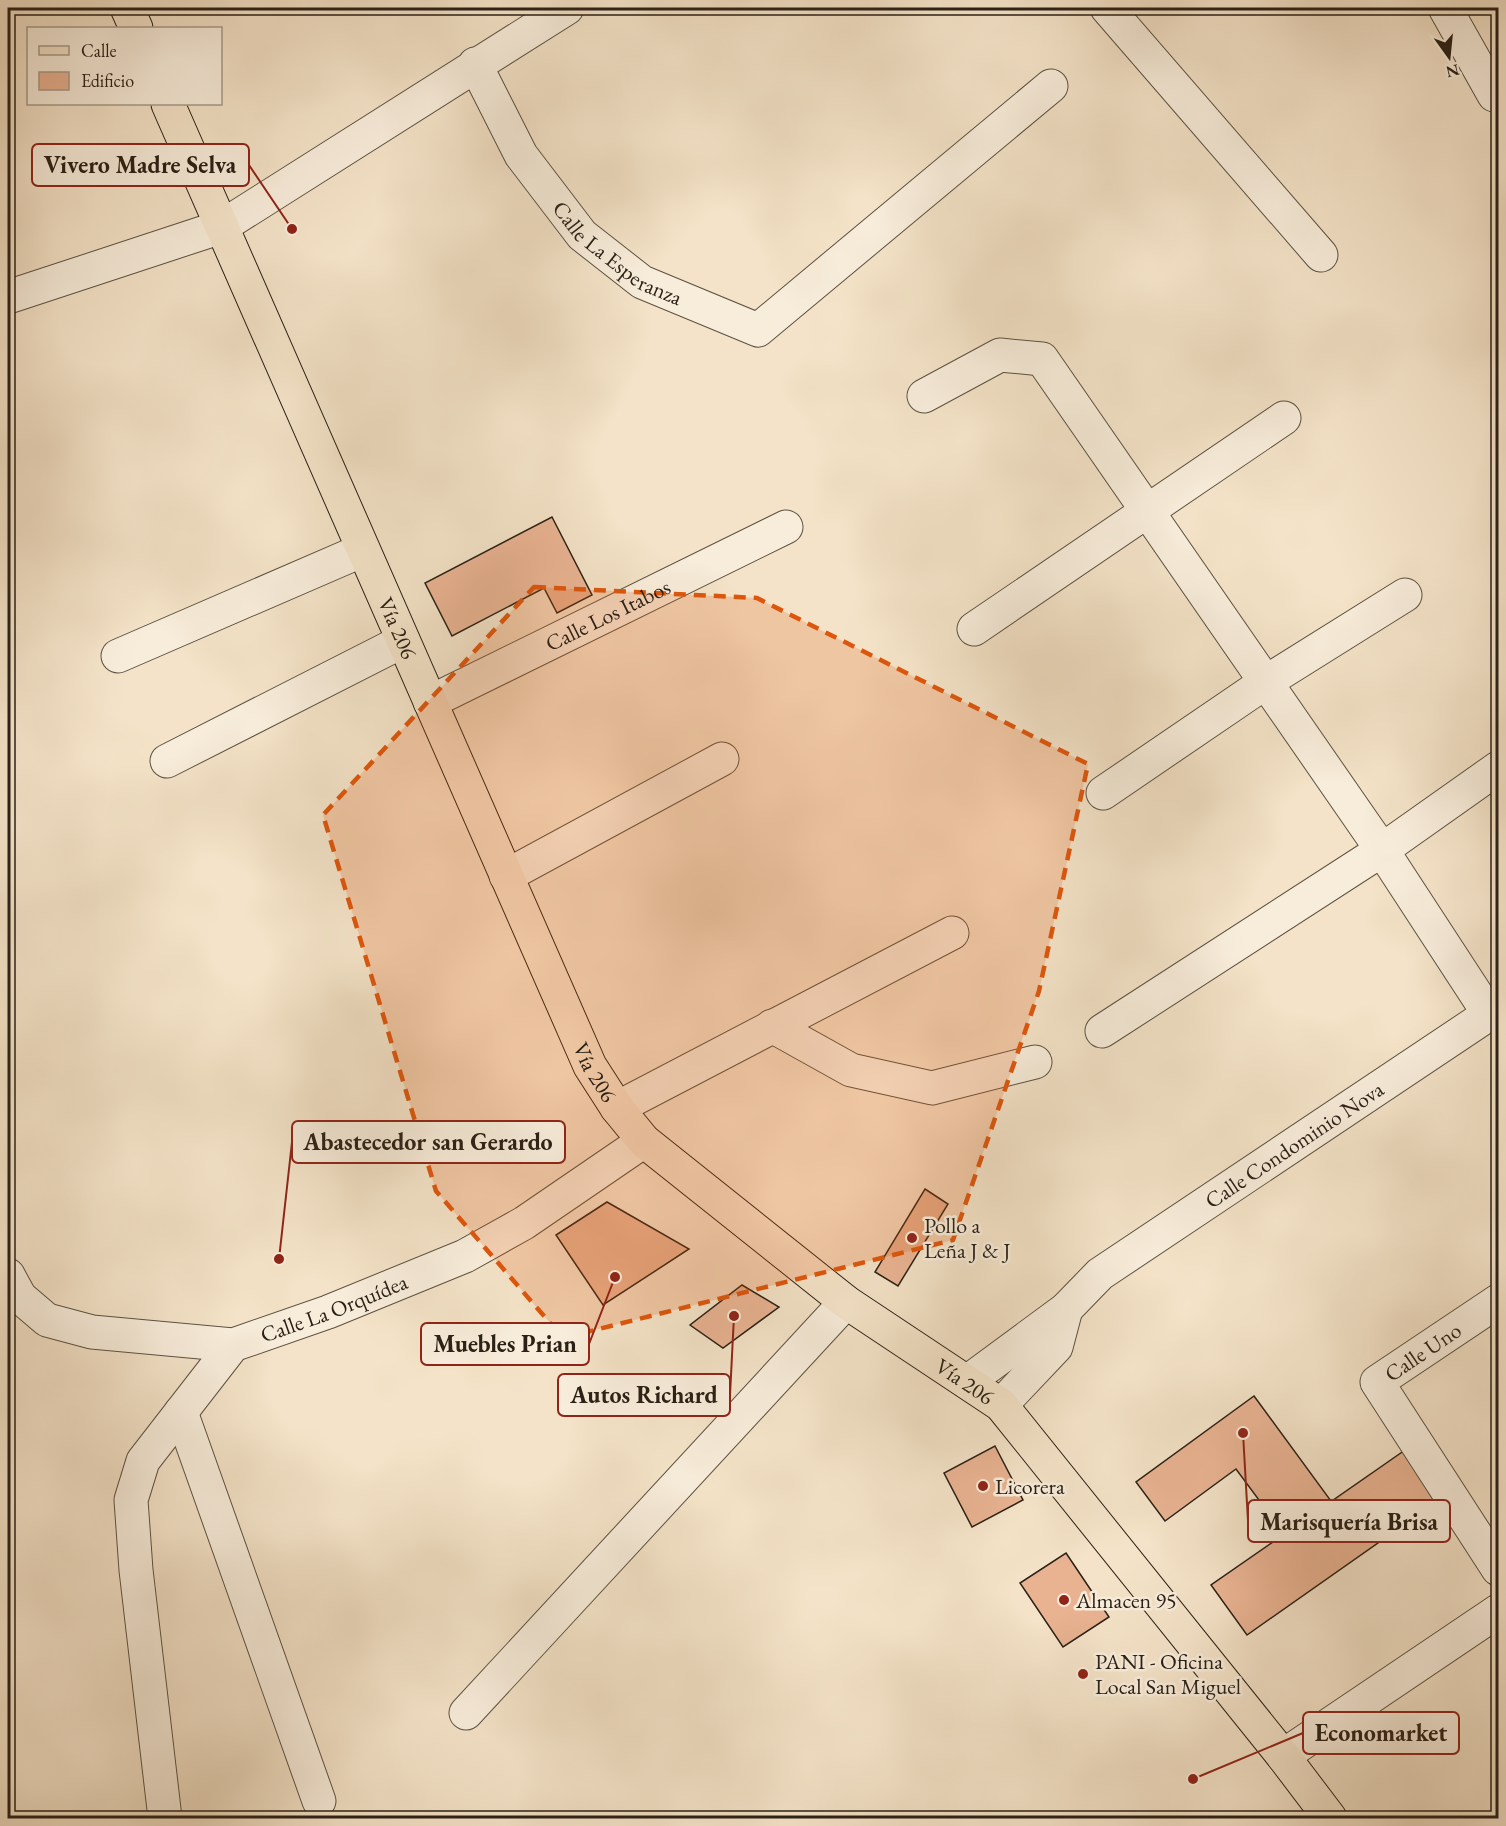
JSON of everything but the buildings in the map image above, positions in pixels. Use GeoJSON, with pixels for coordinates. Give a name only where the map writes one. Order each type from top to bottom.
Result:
{"type":"FeatureCollection","features":[{"type":"Feature","properties":{"kind":"main road"},"geometry":{"type":"LineString","coordinates":[[127,8],[136,27]]}},
{"type":"Feature","properties":{"kind":"main road","name":"Vía 206"},"geometry":{"type":"LineString","coordinates":[[168,105],[590,1066],[617,1108],[644,1141],[846,1302],[1001,1405],[1283,1756],[1330,1818]]}},
{"type":"Feature","properties":{"kind":"street"},"geometry":{"type":"LineString","coordinates":[[8,297],[221,227],[475,64],[567,8]]}},
{"type":"Feature","properties":{"kind":"street"},"geometry":{"type":"LineString","coordinates":[[1107,8],[1320,255]]}},
{"type":"Feature","properties":{"kind":"street"},"geometry":{"type":"LineString","coordinates":[[1444,8],[1494,95]]}},
{"type":"Feature","properties":{"kind":"street","name":"Calle La Esperanza"},"geometry":{"type":"LineString","coordinates":[[475,64],[521,155],[582,235],[642,282],[758,330],[1051,86]]}},
{"type":"Feature","properties":{"kind":"street","name":"Calle Condominio Nova"},"geometry":{"type":"LineString","coordinates":[[924,396],[1000,356],[1042,359],[1494,1011],[1100,1274],[1066,1309]]}},
{"type":"Feature","properties":{"kind":"street"},"geometry":{"type":"LineString","coordinates":[[974,629],[1284,418]]}},
{"type":"Feature","properties":{"kind":"street","name":"Calle Los Itabos"},"geometry":{"type":"LineString","coordinates":[[430,702],[786,527]]}},
{"type":"Feature","properties":{"kind":"street"},"geometry":{"type":"LineString","coordinates":[[118,656],[363,550]]}},
{"type":"Feature","properties":{"kind":"street"},"geometry":{"type":"LineString","coordinates":[[1103,793],[1266,682],[1405,595]]}},
{"type":"Feature","properties":{"kind":"street"},"geometry":{"type":"LineString","coordinates":[[166,761],[403,641]]}},
{"type":"Feature","properties":{"kind":"street"},"geometry":{"type":"LineString","coordinates":[[506,876],[722,759]]}},
{"type":"Feature","properties":{"kind":"street"},"geometry":{"type":"LineString","coordinates":[[1102,1031],[1382,850],[1498,768]]}},
{"type":"Feature","properties":{"kind":"street"},"geometry":{"type":"LineString","coordinates":[[617,1108],[951,933]]}},
{"type":"Feature","properties":{"kind":"street"},"geometry":{"type":"LineString","coordinates":[[772,1026],[851,1070],[933,1088],[1035,1062]]}},
{"type":"Feature","properties":{"kind":"street","name":"Calle La Orquídea"},"geometry":{"type":"LineString","coordinates":[[8,1275],[20,1297],[47,1320],[92,1332],[233,1345],[328,1312],[465,1256],[524,1223],[644,1141]]}},
{"type":"Feature","properties":{"kind":"street","name":"Calle Uno"},"geometry":{"type":"LineString","coordinates":[[1498,1301],[1377,1382],[1498,1569]]}},
{"type":"Feature","properties":{"kind":"street"},"geometry":{"type":"LineString","coordinates":[[466,1713],[846,1302]]}},
{"type":"Feature","properties":{"kind":"street"},"geometry":{"type":"LineString","coordinates":[[967,1382],[1066,1309]]}},
{"type":"Feature","properties":{"kind":"street"},"geometry":{"type":"LineString","coordinates":[[1001,1405],[1056,1347],[1066,1309]]}},
{"type":"Feature","properties":{"kind":"street"},"geometry":{"type":"LineString","coordinates":[[165,1818],[136,1570],[131,1500],[143,1461],[233,1345]]}},
{"type":"Feature","properties":{"kind":"street"},"geometry":{"type":"LineString","coordinates":[[181,1412],[319,1801]]}},
{"type":"Feature","properties":{"kind":"street"},"geometry":{"type":"LineString","coordinates":[[1283,1756],[1498,1611]]}},
{"type":"Feature","properties":{"kind":"highlighted area"},"geometry":{"type":"Polygon","coordinates":[[[534,587],[757,598],[1088,764],[1039,991],[953,1240],[563,1338],[436,1191],[323,815],[534,587]]]}},
{"type":"Feature","properties":{"kind":"place","name":"Vivero Madre Selva"},"geometry":{"type":"Point","coordinates":[292,229]}},
{"type":"Feature","properties":{"kind":"place","name":"Pollo a Leña J & J"},"geometry":{"type":"Point","coordinates":[912,1238]}},
{"type":"Feature","properties":{"kind":"place","name":"Abastecedor san Gerardo"},"geometry":{"type":"Point","coordinates":[279,1259]}},
{"type":"Feature","properties":{"kind":"place","name":"Muebles Prian"},"geometry":{"type":"Point","coordinates":[615,1277]}},
{"type":"Feature","properties":{"kind":"place","name":"Autos Richard"},"geometry":{"type":"Point","coordinates":[734,1316]}},
{"type":"Feature","properties":{"kind":"place","name":"Marisquería Brisa"},"geometry":{"type":"Point","coordinates":[1243,1433]}},
{"type":"Feature","properties":{"kind":"place","name":"Licorera"},"geometry":{"type":"Point","coordinates":[983,1486]}},
{"type":"Feature","properties":{"kind":"place","name":"Almacen 95"},"geometry":{"type":"Point","coordinates":[1064,1600]}},
{"type":"Feature","properties":{"kind":"place","name":"PANI - Oficina Local San Miguel"},"geometry":{"type":"Point","coordinates":[1083,1674]}},
{"type":"Feature","properties":{"kind":"place","name":"Economarket"},"geometry":{"type":"Point","coordinates":[1193,1779]}}]}
